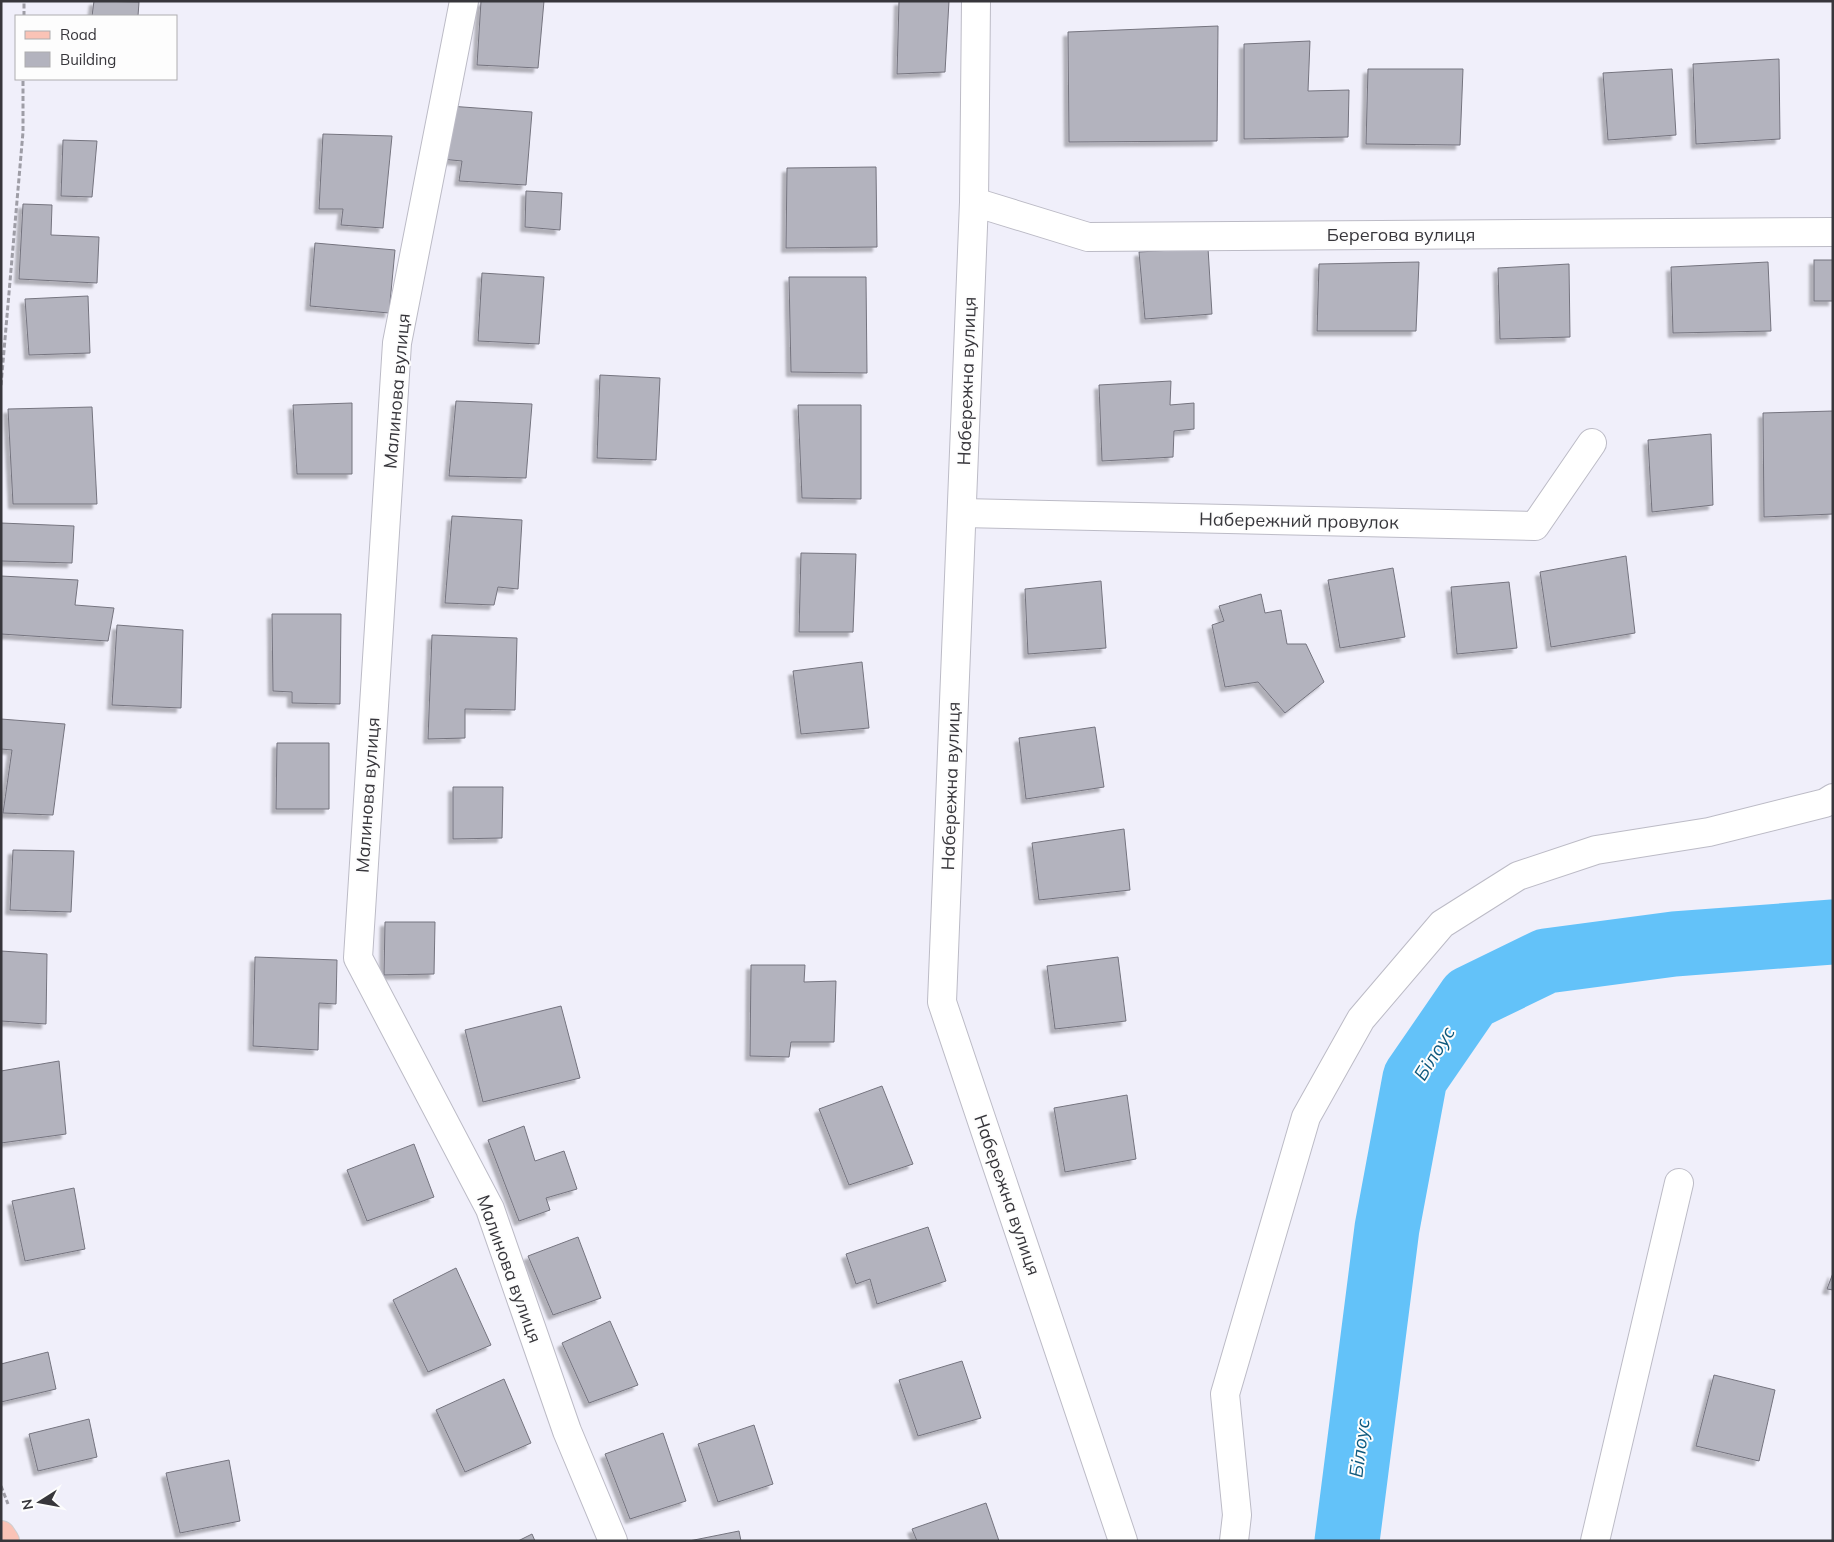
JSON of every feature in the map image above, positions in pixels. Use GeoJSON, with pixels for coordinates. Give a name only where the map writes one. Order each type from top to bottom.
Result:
{"type":"FeatureCollection","features":[{"type":"Feature","properties":{"kind":"main road"},"geometry":{"type":"LineString","coordinates":[[1,1535],[5,1541]]}},
{"type":"Feature","properties":{"kind":"street","name":"Малинова вулиця"},"geometry":{"type":"LineString","coordinates":[[464,1],[397,343],[358,958],[490,1209],[567,1431],[613,1541]]}},
{"type":"Feature","properties":{"kind":"street","name":"Набережна вулиця"},"geometry":{"type":"LineString","coordinates":[[976,1],[974,202],[942,1002],[1123,1541]]}},
{"type":"Feature","properties":{"kind":"street","name":"Берегова вулиця"},"geometry":{"type":"LineString","coordinates":[[974,202],[1088,237],[1833,232]]}},
{"type":"Feature","properties":{"kind":"street","name":"Набережний провулок"},"geometry":{"type":"LineString","coordinates":[[962,513],[1535,526],[1592,443]]}},
{"type":"Feature","properties":{"kind":"street"},"geometry":{"type":"LineString","coordinates":[[1234,1541],[1237,1514],[1225,1394],[1306,1117],[1362,1019],[1442,924],[1518,876],[1596,850],[1709,832],[1825,803],[1833,798]]}},
{"type":"Feature","properties":{"kind":"street"},"geometry":{"type":"LineString","coordinates":[[1595,1541],[1679,1183]]}},
{"type":"Feature","properties":{"kind":"path"},"geometry":{"type":"LineString","coordinates":[[24,1],[24,15]]}},
{"type":"Feature","properties":{"kind":"path"},"geometry":{"type":"LineString","coordinates":[[1,386],[23,132],[24,80]]}},
{"type":"Feature","properties":{"kind":"building"},"geometry":{"type":"Polygon","coordinates":[[[94,1],[139,2],[138,15],[92,15],[94,1]]]}},
{"type":"Feature","properties":{"kind":"building"},"geometry":{"type":"Polygon","coordinates":[[[481,1],[544,1],[538,68],[477,65],[481,1]]]}},
{"type":"Feature","properties":{"kind":"building"},"geometry":{"type":"Polygon","coordinates":[[[899,1],[949,1],[945,72],[897,74],[899,1]]]}},
{"type":"Feature","properties":{"kind":"building"},"geometry":{"type":"Polygon","coordinates":[[[1218,26],[1217,141],[1069,142],[1068,32],[1218,26]]]}},
{"type":"Feature","properties":{"kind":"building"},"geometry":{"type":"Polygon","coordinates":[[[1310,41],[1308,91],[1349,90],[1348,137],[1244,139],[1244,44],[1310,41]]]}},
{"type":"Feature","properties":{"kind":"building"},"geometry":{"type":"Polygon","coordinates":[[[1779,59],[1780,139],[1696,144],[1693,64],[1779,59]]]}},
{"type":"Feature","properties":{"kind":"building"},"geometry":{"type":"Polygon","coordinates":[[[1368,69],[1463,69],[1460,145],[1366,144],[1368,69]]]}},
{"type":"Feature","properties":{"kind":"building"},"geometry":{"type":"Polygon","coordinates":[[[1672,69],[1676,135],[1608,140],[1603,73],[1672,69]]]}},
{"type":"Feature","properties":{"kind":"building"},"geometry":{"type":"Polygon","coordinates":[[[449,106],[532,112],[526,185],[459,181],[462,161],[441,159],[449,106]]]}},
{"type":"Feature","properties":{"kind":"building"},"geometry":{"type":"Polygon","coordinates":[[[323,134],[392,136],[383,228],[341,225],[343,209],[319,209],[323,134]]]}},
{"type":"Feature","properties":{"kind":"building"},"geometry":{"type":"Polygon","coordinates":[[[63,140],[97,141],[92,197],[61,196],[63,140]]]}},
{"type":"Feature","properties":{"kind":"building"},"geometry":{"type":"Polygon","coordinates":[[[876,167],[877,247],[786,248],[787,168],[876,167]]]}},
{"type":"Feature","properties":{"kind":"building"},"geometry":{"type":"Polygon","coordinates":[[[526,191],[562,193],[560,230],[525,227],[526,191]]]}},
{"type":"Feature","properties":{"kind":"building"},"geometry":{"type":"Polygon","coordinates":[[[23,204],[52,205],[51,235],[99,237],[97,283],[19,279],[23,204]]]}},
{"type":"Feature","properties":{"kind":"building"},"geometry":{"type":"Polygon","coordinates":[[[315,243],[395,250],[389,313],[310,306],[315,243]]]}},
{"type":"Feature","properties":{"kind":"building"},"geometry":{"type":"Polygon","coordinates":[[[1208,248],[1212,314],[1145,319],[1139,252],[1208,248]]]}},
{"type":"Feature","properties":{"kind":"building"},"geometry":{"type":"Polygon","coordinates":[[[1814,260],[1833,260],[1833,301],[1814,301],[1814,260]]]}},
{"type":"Feature","properties":{"kind":"building"},"geometry":{"type":"Polygon","coordinates":[[[1419,262],[1416,331],[1317,331],[1319,264],[1419,262]]]}},
{"type":"Feature","properties":{"kind":"building"},"geometry":{"type":"Polygon","coordinates":[[[1768,262],[1771,331],[1673,333],[1671,267],[1768,262]]]}},
{"type":"Feature","properties":{"kind":"building"},"geometry":{"type":"Polygon","coordinates":[[[1569,264],[1570,337],[1500,339],[1498,268],[1569,264]]]}},
{"type":"Feature","properties":{"kind":"building"},"geometry":{"type":"Polygon","coordinates":[[[482,273],[544,277],[539,344],[478,341],[482,273]]]}},
{"type":"Feature","properties":{"kind":"building"},"geometry":{"type":"Polygon","coordinates":[[[789,277],[866,277],[867,373],[791,372],[789,277]]]}},
{"type":"Feature","properties":{"kind":"building"},"geometry":{"type":"Polygon","coordinates":[[[88,296],[90,353],[29,355],[25,299],[88,296]]]}},
{"type":"Feature","properties":{"kind":"building"},"geometry":{"type":"Polygon","coordinates":[[[600,375],[660,378],[656,460],[597,458],[600,375]]]}},
{"type":"Feature","properties":{"kind":"building"},"geometry":{"type":"Polygon","coordinates":[[[1171,381],[1170,405],[1194,403],[1194,429],[1174,431],[1173,457],[1102,461],[1099,385],[1171,381]]]}},
{"type":"Feature","properties":{"kind":"building"},"geometry":{"type":"Polygon","coordinates":[[[456,401],[532,404],[526,478],[449,476],[456,401]]]}},
{"type":"Feature","properties":{"kind":"building"},"geometry":{"type":"Polygon","coordinates":[[[352,403],[352,474],[297,474],[293,405],[352,403]]]}},
{"type":"Feature","properties":{"kind":"building"},"geometry":{"type":"Polygon","coordinates":[[[798,405],[861,405],[861,499],[802,498],[798,405]]]}},
{"type":"Feature","properties":{"kind":"building"},"geometry":{"type":"Polygon","coordinates":[[[92,407],[97,504],[13,504],[8,409],[92,407]]]}},
{"type":"Feature","properties":{"kind":"building"},"geometry":{"type":"Polygon","coordinates":[[[1833,411],[1833,514],[1764,517],[1763,413],[1833,411]]]}},
{"type":"Feature","properties":{"kind":"building"},"geometry":{"type":"Polygon","coordinates":[[[1711,434],[1713,505],[1652,512],[1648,440],[1711,434]]]}},
{"type":"Feature","properties":{"kind":"building"},"geometry":{"type":"Polygon","coordinates":[[[452,516],[522,520],[518,589],[498,587],[494,605],[445,603],[452,516]]]}},
{"type":"Feature","properties":{"kind":"building"},"geometry":{"type":"Polygon","coordinates":[[[1,523],[74,526],[72,563],[1,561],[1,523]]]}},
{"type":"Feature","properties":{"kind":"building"},"geometry":{"type":"Polygon","coordinates":[[[801,553],[856,554],[853,632],[799,632],[801,553]]]}},
{"type":"Feature","properties":{"kind":"building"},"geometry":{"type":"Polygon","coordinates":[[[1626,556],[1635,633],[1551,647],[1540,572],[1626,556]]]}},
{"type":"Feature","properties":{"kind":"building"},"geometry":{"type":"Polygon","coordinates":[[[1393,568],[1405,637],[1340,648],[1328,580],[1393,568]]]}},
{"type":"Feature","properties":{"kind":"building"},"geometry":{"type":"Polygon","coordinates":[[[1,576],[78,580],[75,605],[114,608],[108,641],[1,634],[1,576]]]}},
{"type":"Feature","properties":{"kind":"building"},"geometry":{"type":"Polygon","coordinates":[[[1101,581],[1106,648],[1028,654],[1025,589],[1101,581]]]}},
{"type":"Feature","properties":{"kind":"building"},"geometry":{"type":"Polygon","coordinates":[[[1509,582],[1517,648],[1457,654],[1451,587],[1509,582]]]}},
{"type":"Feature","properties":{"kind":"building"},"geometry":{"type":"Polygon","coordinates":[[[1261,594],[1265,613],[1281,610],[1287,644],[1306,644],[1324,682],[1285,713],[1258,682],[1225,687],[1212,625],[1224,621],[1219,606],[1261,594]]]}},
{"type":"Feature","properties":{"kind":"building"},"geometry":{"type":"Polygon","coordinates":[[[272,614],[341,614],[340,704],[292,703],[292,692],[273,691],[272,614]]]}},
{"type":"Feature","properties":{"kind":"building"},"geometry":{"type":"Polygon","coordinates":[[[117,625],[183,630],[181,708],[112,705],[117,625]]]}},
{"type":"Feature","properties":{"kind":"building"},"geometry":{"type":"Polygon","coordinates":[[[432,635],[517,638],[515,710],[465,709],[465,738],[428,739],[432,635]]]}},
{"type":"Feature","properties":{"kind":"building"},"geometry":{"type":"Polygon","coordinates":[[[862,662],[869,728],[801,734],[793,671],[862,662]]]}},
{"type":"Feature","properties":{"kind":"building"},"geometry":{"type":"Polygon","coordinates":[[[1,719],[65,724],[53,815],[3,813],[12,750],[1,749],[1,719]]]}},
{"type":"Feature","properties":{"kind":"building"},"geometry":{"type":"Polygon","coordinates":[[[1095,727],[1104,787],[1026,799],[1019,738],[1095,727]]]}},
{"type":"Feature","properties":{"kind":"building"},"geometry":{"type":"Polygon","coordinates":[[[277,743],[329,743],[329,809],[276,809],[277,743]]]}},
{"type":"Feature","properties":{"kind":"building"},"geometry":{"type":"Polygon","coordinates":[[[453,787],[503,787],[502,838],[453,839],[453,787]]]}},
{"type":"Feature","properties":{"kind":"building"},"geometry":{"type":"Polygon","coordinates":[[[1124,829],[1130,890],[1039,900],[1032,843],[1124,829]]]}},
{"type":"Feature","properties":{"kind":"building"},"geometry":{"type":"Polygon","coordinates":[[[13,850],[74,851],[71,912],[10,910],[13,850]]]}},
{"type":"Feature","properties":{"kind":"building"},"geometry":{"type":"Polygon","coordinates":[[[385,922],[435,922],[434,974],[384,975],[385,922]]]}},
{"type":"Feature","properties":{"kind":"building"},"geometry":{"type":"Polygon","coordinates":[[[1,951],[47,954],[46,1024],[1,1021],[1,951]]]}},
{"type":"Feature","properties":{"kind":"building"},"geometry":{"type":"Polygon","coordinates":[[[255,957],[337,960],[336,1004],[319,1003],[318,1050],[253,1046],[255,957]]]}},
{"type":"Feature","properties":{"kind":"building"},"geometry":{"type":"Polygon","coordinates":[[[1118,957],[1126,1021],[1055,1029],[1047,966],[1118,957]]]}},
{"type":"Feature","properties":{"kind":"building"},"geometry":{"type":"Polygon","coordinates":[[[751,965],[805,965],[804,982],[836,981],[834,1042],[791,1042],[789,1057],[750,1056],[751,965]]]}},
{"type":"Feature","properties":{"kind":"building"},"geometry":{"type":"Polygon","coordinates":[[[561,1006],[580,1078],[483,1102],[465,1030],[561,1006]]]}},
{"type":"Feature","properties":{"kind":"building"},"geometry":{"type":"Polygon","coordinates":[[[59,1061],[66,1134],[1,1143],[1,1071],[59,1061]]]}},
{"type":"Feature","properties":{"kind":"building"},"geometry":{"type":"Polygon","coordinates":[[[882,1086],[913,1164],[849,1185],[819,1109],[882,1086]]]}},
{"type":"Feature","properties":{"kind":"building"},"geometry":{"type":"Polygon","coordinates":[[[1127,1095],[1136,1159],[1065,1172],[1054,1108],[1127,1095]]]}},
{"type":"Feature","properties":{"kind":"building"},"geometry":{"type":"Polygon","coordinates":[[[524,1126],[535,1161],[564,1151],[577,1189],[546,1198],[550,1210],[519,1221],[488,1140],[524,1126]]]}},
{"type":"Feature","properties":{"kind":"building"},"geometry":{"type":"Polygon","coordinates":[[[414,1144],[434,1197],[367,1221],[347,1170],[414,1144]]]}},
{"type":"Feature","properties":{"kind":"building"},"geometry":{"type":"Polygon","coordinates":[[[74,1188],[85,1249],[25,1261],[12,1201],[74,1188]]]}},
{"type":"Feature","properties":{"kind":"building"},"geometry":{"type":"Polygon","coordinates":[[[928,1227],[946,1281],[877,1304],[870,1279],[856,1284],[846,1254],[928,1227]]]}},
{"type":"Feature","properties":{"kind":"building"},"geometry":{"type":"Polygon","coordinates":[[[578,1237],[601,1298],[553,1315],[528,1256],[578,1237]]]}},
{"type":"Feature","properties":{"kind":"building"},"geometry":{"type":"Polygon","coordinates":[[[456,1268],[491,1345],[428,1372],[393,1300],[456,1268]]]}},
{"type":"Feature","properties":{"kind":"building"},"geometry":{"type":"Polygon","coordinates":[[[1833,1273],[1833,1290],[1827,1289],[1833,1273]]]}},
{"type":"Feature","properties":{"kind":"building"},"geometry":{"type":"Polygon","coordinates":[[[610,1321],[638,1385],[589,1403],[562,1343],[610,1321]]]}},
{"type":"Feature","properties":{"kind":"building"},"geometry":{"type":"Polygon","coordinates":[[[48,1352],[56,1389],[1,1402],[1,1364],[48,1352]]]}},
{"type":"Feature","properties":{"kind":"building"},"geometry":{"type":"Polygon","coordinates":[[[962,1361],[981,1418],[918,1436],[899,1380],[962,1361]]]}},
{"type":"Feature","properties":{"kind":"building"},"geometry":{"type":"Polygon","coordinates":[[[1714,1375],[1775,1390],[1759,1461],[1696,1446],[1714,1375]]]}},
{"type":"Feature","properties":{"kind":"building"},"geometry":{"type":"Polygon","coordinates":[[[504,1379],[531,1443],[465,1472],[436,1410],[504,1379]]]}},
{"type":"Feature","properties":{"kind":"building"},"geometry":{"type":"Polygon","coordinates":[[[89,1419],[97,1457],[38,1471],[29,1434],[89,1419]]]}},
{"type":"Feature","properties":{"kind":"building"},"geometry":{"type":"Polygon","coordinates":[[[754,1425],[773,1484],[718,1502],[698,1444],[754,1425]]]}},
{"type":"Feature","properties":{"kind":"building"},"geometry":{"type":"Polygon","coordinates":[[[663,1433],[686,1501],[630,1519],[605,1454],[663,1433]]]}},
{"type":"Feature","properties":{"kind":"building"},"geometry":{"type":"Polygon","coordinates":[[[229,1460],[240,1521],[180,1533],[166,1473],[229,1460]]]}},
{"type":"Feature","properties":{"kind":"building"},"geometry":{"type":"Polygon","coordinates":[[[986,1503],[999,1541],[917,1541],[912,1529],[986,1503]]]}},
{"type":"Feature","properties":{"kind":"building"},"geometry":{"type":"Polygon","coordinates":[[[739,1531],[741,1541],[689,1541],[739,1531]]]}},
{"type":"Feature","properties":{"kind":"building"},"geometry":{"type":"Polygon","coordinates":[[[532,1534],[535,1541],[518,1541],[532,1534]]]}},
{"type":"Feature","properties":{"kind":"waterway","name":"Білоус"},"geometry":{"type":"LineString","coordinates":[[1347,1541],[1387,1228],[1415,1078],[1470,998],[1546,961],[1674,944],[1833,932]]}}]}
